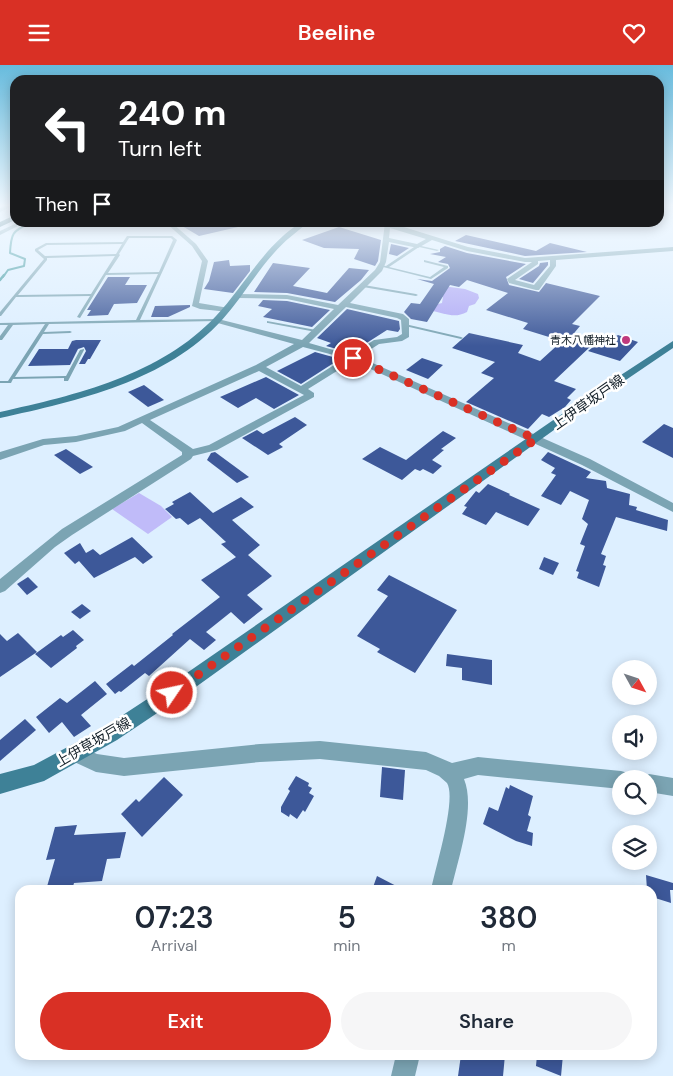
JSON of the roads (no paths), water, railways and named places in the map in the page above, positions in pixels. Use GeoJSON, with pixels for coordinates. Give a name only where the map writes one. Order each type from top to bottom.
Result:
{"type":"FeatureCollection","features":[{"type":"Feature","properties":{"kind":"main road"},"geometry":{"type":"LineString","coordinates":[[0,415],[68,398],[125,378],[185,347],[217,320],[272,252]]}},
{"type":"Feature","properties":{"kind":"main road","name":"上伊草坂戸線"},"geometry":{"type":"LineString","coordinates":[[0,784],[37,774],[110,734],[187,683],[658,352],[673,344]]}},
{"type":"Feature","properties":{"kind":"street"},"geometry":{"type":"LineString","coordinates":[[198,252],[205,261],[195,304],[205,308],[226,310]]}},
{"type":"Feature","properties":{"kind":"street"},"geometry":{"type":"LineString","coordinates":[[0,455],[43,442],[100,435],[144,420],[259,367],[301,344],[316,331],[385,266],[386,252]]}},
{"type":"Feature","properties":{"kind":"street"},"geometry":{"type":"LineString","coordinates":[[485,252],[535,261],[615,252]]}},
{"type":"Feature","properties":{"kind":"street"},"geometry":{"type":"LineString","coordinates":[[535,261],[536,263],[511,279],[512,281],[536,288],[553,266],[553,259]]}},
{"type":"Feature","properties":{"kind":"street"},"geometry":{"type":"LineString","coordinates":[[238,296],[287,297],[400,316],[405,319],[406,335],[398,339],[378,342],[302,389]]}},
{"type":"Feature","properties":{"kind":"street"},"geometry":{"type":"LineString","coordinates":[[217,320],[353,358],[536,439],[614,476],[673,508]]}},
{"type":"Feature","properties":{"kind":"street"},"geometry":{"type":"LineString","coordinates":[[0,587],[67,532],[144,485],[188,455],[213,448],[311,395],[259,367]]}},
{"type":"Feature","properties":{"kind":"street"},"geometry":{"type":"LineString","coordinates":[[144,420],[188,451],[188,455]]}},
{"type":"Feature","properties":{"kind":"street"},"geometry":{"type":"LineString","coordinates":[[76,753],[96,763],[124,767],[260,753],[320,750],[426,761],[441,766],[450,773],[458,785],[459,803],[442,885]]}},
{"type":"Feature","properties":{"kind":"street"},"geometry":{"type":"LineString","coordinates":[[450,773],[478,766],[612,779]]}},
{"type":"Feature","properties":{"kind":"street"},"geometry":{"type":"LineString","coordinates":[[657,784],[673,787]]}},
{"type":"Feature","properties":{"kind":"street"},"geometry":{"type":"LineString","coordinates":[[403,1076],[407,1060]]}},
{"type":"Feature","properties":{"kind":"lane"},"geometry":{"type":"LineString","coordinates":[[38,252],[44,257],[118,255]]}},
{"type":"Feature","properties":{"kind":"lane"},"geometry":{"type":"LineString","coordinates":[[79,317],[119,252]]}},
{"type":"Feature","properties":{"kind":"lane"},"geometry":{"type":"LineString","coordinates":[[138,321],[168,252]]}},
{"type":"Feature","properties":{"kind":"lane"},"geometry":{"type":"LineString","coordinates":[[385,266],[408,252]]}},
{"type":"Feature","properties":{"kind":"lane"},"geometry":{"type":"LineString","coordinates":[[0,315],[46,259],[44,257]]}},
{"type":"Feature","properties":{"kind":"lane"},"geometry":{"type":"LineString","coordinates":[[385,266],[431,278],[447,267],[425,261]]}},
{"type":"Feature","properties":{"kind":"lane"},"geometry":{"type":"LineString","coordinates":[[105,274],[160,273]]}},
{"type":"Feature","properties":{"kind":"lane"},"geometry":{"type":"LineString","coordinates":[[364,285],[416,295]]}},
{"type":"Feature","properties":{"kind":"lane"},"geometry":{"type":"LineString","coordinates":[[16,296],[92,295]]}},
{"type":"Feature","properties":{"kind":"lane"},"geometry":{"type":"LineString","coordinates":[[0,323],[217,320]]}},
{"type":"Feature","properties":{"kind":"lane"},"geometry":{"type":"LineString","coordinates":[[94,330],[99,322]]}},
{"type":"Feature","properties":{"kind":"lane"},"geometry":{"type":"LineString","coordinates":[[268,322],[316,331]]}},
{"type":"Feature","properties":{"kind":"lane"},"geometry":{"type":"LineString","coordinates":[[0,339],[12,323]]}},
{"type":"Feature","properties":{"kind":"lane"},"geometry":{"type":"LineString","coordinates":[[0,382],[10,382],[48,323]]}},
{"type":"Feature","properties":{"kind":"lane"},"geometry":{"type":"LineString","coordinates":[[406,325],[461,338]]}},
{"type":"Feature","properties":{"kind":"lane"},"geometry":{"type":"LineString","coordinates":[[41,333],[70,332]]}},
{"type":"Feature","properties":{"kind":"lane"},"geometry":{"type":"LineString","coordinates":[[12,377],[66,379],[82,350]]}},
{"type":"Feature","properties":{"kind":"waterway"},"geometry":{"type":"LineString","coordinates":[[3,277],[8,270],[24,266],[25,259],[10,252]]}},
{"type":"Feature","properties":{"kind":"waterway"},"geometry":{"type":"LineString","coordinates":[[0,280],[4,275]]}},
{"type":"Feature","properties":{"kind":"place","name":"青木八幡神社"},"geometry":{"type":"Point","coordinates":[626,340]}}]}
